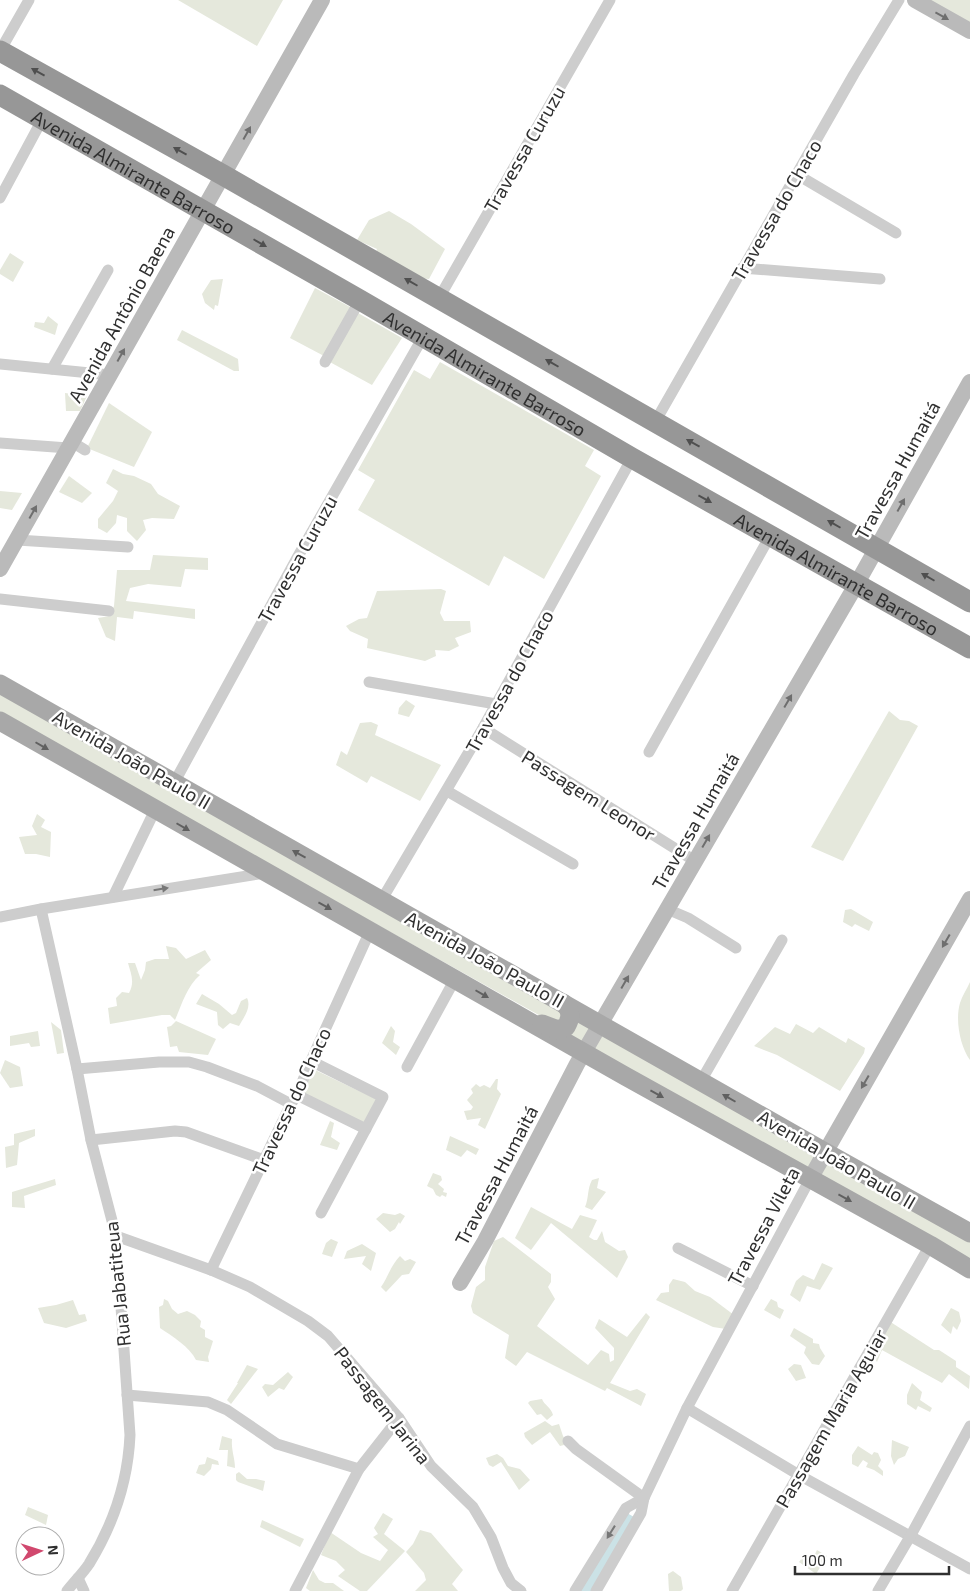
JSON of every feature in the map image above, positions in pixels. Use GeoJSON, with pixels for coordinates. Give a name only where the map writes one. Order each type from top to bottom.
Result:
{"type":"FeatureCollection","features":[{"type":"Feature","properties":{"kind":"highway","name":"Avenida Almirante Barroso"},"geometry":{"type":"LineString","coordinates":[[0,51],[223,175],[970,602]]}},
{"type":"Feature","properties":{"kind":"highway","name":"Avenida Almirante Barroso"},"geometry":{"type":"LineString","coordinates":[[0,95],[360,300],[632,458],[970,648]]}},
{"type":"Feature","properties":{"kind":"main road","name":"Avenida João Paulo II"},"geometry":{"type":"LineString","coordinates":[[0,684],[970,1233]]}},
{"type":"Feature","properties":{"kind":"main road","name":"Avenida João Paulo II"},"geometry":{"type":"LineString","coordinates":[[0,721],[625,1076],[970,1269]]}},
{"type":"Feature","properties":{"kind":"main road"},"geometry":{"type":"LineString","coordinates":[[533,1024],[541,1024],[558,1030],[564,1029],[571,1018],[567,1006],[563,1003]]}},
{"type":"Feature","properties":{"kind":"main road"},"geometry":{"type":"LineString","coordinates":[[625,1076],[621,1073],[619,1065],[624,1052],[633,1050],[658,1056]]}},
{"type":"Feature","properties":{"kind":"street"},"geometry":{"type":"LineString","coordinates":[[0,51],[29,0]]}},
{"type":"Feature","properties":{"kind":"street","name":"Avenida Antônio Baena"},"geometry":{"type":"LineString","coordinates":[[0,569],[10,545],[75,447],[110,375],[322,0]]}},
{"type":"Feature","properties":{"kind":"street","name":"Travessa Curuzu"},"geometry":{"type":"LineString","coordinates":[[439,298],[610,0]]}},
{"type":"Feature","properties":{"kind":"street","name":"Travessa do Chaco"},"geometry":{"type":"LineString","coordinates":[[655,422],[796,174],[899,0]]}},
{"type":"Feature","properties":{"kind":"street"},"geometry":{"type":"LineString","coordinates":[[914,0],[970,31]]}},
{"type":"Feature","properties":{"kind":"street"},"geometry":{"type":"LineString","coordinates":[[0,198],[42,118]]}},
{"type":"Feature","properties":{"kind":"street"},"geometry":{"type":"LineString","coordinates":[[796,174],[896,233]]}},
{"type":"Feature","properties":{"kind":"street"},"geometry":{"type":"LineString","coordinates":[[742,268],[880,279]]}},
{"type":"Feature","properties":{"kind":"street"},"geometry":{"type":"LineString","coordinates":[[52,369],[108,270]]}},
{"type":"Feature","properties":{"kind":"street"},"geometry":{"type":"LineString","coordinates":[[325,362],[360,300]]}},
{"type":"Feature","properties":{"kind":"street","name":"Travessa Curuzu"},"geometry":{"type":"LineString","coordinates":[[174,783],[297,558],[423,337]]}},
{"type":"Feature","properties":{"kind":"street"},"geometry":{"type":"LineString","coordinates":[[0,364],[110,375]]}},
{"type":"Feature","properties":{"kind":"street","name":"Travessa Humaitá"},"geometry":{"type":"LineString","coordinates":[[460,1283],[485,1241],[584,1052],[856,585],[970,382]]}},
{"type":"Feature","properties":{"kind":"street"},"geometry":{"type":"LineString","coordinates":[[0,443],[75,447]]}},
{"type":"Feature","properties":{"kind":"street","name":"Travessa do Chaco"},"geometry":{"type":"LineString","coordinates":[[381,901],[483,728],[632,458]]}},
{"type":"Feature","properties":{"kind":"street"},"geometry":{"type":"LineString","coordinates":[[649,752],[770,536]]}},
{"type":"Feature","properties":{"kind":"street"},"geometry":{"type":"LineString","coordinates":[[10,545],[128,547]]}},
{"type":"Feature","properties":{"kind":"street"},"geometry":{"type":"LineString","coordinates":[[0,599],[109,611]]}},
{"type":"Feature","properties":{"kind":"street"},"geometry":{"type":"LineString","coordinates":[[369,682],[496,704]]}},
{"type":"Feature","properties":{"kind":"street","name":"Passagem Leonor"},"geometry":{"type":"LineString","coordinates":[[483,728],[695,861]]}},
{"type":"Feature","properties":{"kind":"street"},"geometry":{"type":"LineString","coordinates":[[447,791],[573,864]]}},
{"type":"Feature","properties":{"kind":"street"},"geometry":{"type":"LineString","coordinates":[[113,897],[155,810]]}},
{"type":"Feature","properties":{"kind":"street"},"geometry":{"type":"LineString","coordinates":[[0,917],[264,872]]}},
{"type":"Feature","properties":{"kind":"street","name":"Travessa Vileta"},"geometry":{"type":"LineString","coordinates":[[596,1591],[641,1513],[644,1498],[687,1408],[810,1179],[970,899]]}},
{"type":"Feature","properties":{"kind":"street","name":"Rua Jabatiteua"},"geometry":{"type":"LineString","coordinates":[[42,909],[91,1140],[116,1236],[130,1435],[125,1478],[114,1514],[88,1565],[67,1591]]}},
{"type":"Feature","properties":{"kind":"street"},"geometry":{"type":"LineString","coordinates":[[667,909],[688,918],[736,948]]}},
{"type":"Feature","properties":{"kind":"street","name":"Travessa do Chaco"},"geometry":{"type":"LineString","coordinates":[[210,1270],[294,1099],[370,931]]}},
{"type":"Feature","properties":{"kind":"street"},"geometry":{"type":"LineString","coordinates":[[701,1081],[782,940]]}},
{"type":"Feature","properties":{"kind":"street"},"geometry":{"type":"LineString","coordinates":[[407,1067],[455,978]]}},
{"type":"Feature","properties":{"kind":"street"},"geometry":{"type":"LineString","coordinates":[[311,1061],[383,1098],[321,1213]]}},
{"type":"Feature","properties":{"kind":"street"},"geometry":{"type":"LineString","coordinates":[[77,1069],[159,1062],[189,1062],[294,1099],[366,1129]]}},
{"type":"Feature","properties":{"kind":"street"},"geometry":{"type":"LineString","coordinates":[[91,1140],[186,1132],[264,1160]]}},
{"type":"Feature","properties":{"kind":"street","name":"Passagem Jarina"},"geometry":{"type":"LineString","coordinates":[[116,1236],[210,1270],[250,1287],[283,1305],[328,1336],[399,1418],[431,1466],[473,1507],[491,1537],[511,1583],[521,1591]]}},
{"type":"Feature","properties":{"kind":"street","name":"Passagem Maria Aguiar"},"geometry":{"type":"LineString","coordinates":[[732,1591],[930,1245]]}},
{"type":"Feature","properties":{"kind":"street"},"geometry":{"type":"LineString","coordinates":[[678,1248],[753,1286]]}},
{"type":"Feature","properties":{"kind":"street"},"geometry":{"type":"LineString","coordinates":[[127,1395],[208,1402],[227,1410],[277,1444],[359,1469]]}},
{"type":"Feature","properties":{"kind":"street"},"geometry":{"type":"LineString","coordinates":[[687,1408],[799,1475],[970,1569]]}},
{"type":"Feature","properties":{"kind":"street"},"geometry":{"type":"LineString","coordinates":[[295,1591],[359,1469],[399,1418]]}},
{"type":"Feature","properties":{"kind":"street"},"geometry":{"type":"LineString","coordinates":[[878,1591],[911,1535],[970,1426]]}},
{"type":"Feature","properties":{"kind":"street"},"geometry":{"type":"LineString","coordinates":[[568,1441],[576,1449],[644,1498],[626,1508],[575,1591]]}},
{"type":"Feature","properties":{"kind":"street"},"geometry":{"type":"LineString","coordinates":[[78,1578],[84,1591]]}},
{"type":"Feature","properties":{"kind":"shaded area"},"geometry":{"type":"Polygon","coordinates":[[[178,0],[283,0],[257,46],[178,0]]]}},
{"type":"Feature","properties":{"kind":"shaded area"},"geometry":{"type":"Polygon","coordinates":[[[928,0],[970,0],[970,24],[928,0]]]}},
{"type":"Feature","properties":{"kind":"shaded area"},"geometry":{"type":"Polygon","coordinates":[[[389,211],[411,224],[445,249],[429,279],[418,278],[374,258],[377,249],[357,240],[369,220],[389,211]]]}},
{"type":"Feature","properties":{"kind":"shaded area"},"geometry":{"type":"Polygon","coordinates":[[[10,253],[24,262],[13,282],[0,274],[0,270],[10,253]]]}},
{"type":"Feature","properties":{"kind":"shaded area"},"geometry":{"type":"Polygon","coordinates":[[[223,279],[218,306],[215,305],[214,310],[205,303],[202,294],[211,280],[223,279]]]}},
{"type":"Feature","properties":{"kind":"shaded area"},"geometry":{"type":"Polygon","coordinates":[[[315,288],[352,308],[324,356],[290,338],[315,288]]]}},
{"type":"Feature","properties":{"kind":"shaded area"},"geometry":{"type":"Polygon","coordinates":[[[358,313],[402,338],[372,385],[328,361],[358,313]]]}},
{"type":"Feature","properties":{"kind":"shaded area"},"geometry":{"type":"Polygon","coordinates":[[[48,316],[58,324],[55,335],[34,327],[35,322],[44,323],[48,316]]]}},
{"type":"Feature","properties":{"kind":"shaded area"},"geometry":{"type":"Polygon","coordinates":[[[182,330],[238,359],[239,371],[234,371],[177,340],[182,330]]]}},
{"type":"Feature","properties":{"kind":"shaded area"},"geometry":{"type":"Polygon","coordinates":[[[440,362],[594,450],[585,466],[601,476],[544,579],[504,556],[489,586],[358,510],[375,480],[358,470],[414,370],[430,379],[440,362]]]}},
{"type":"Feature","properties":{"kind":"shaded area"},"geometry":{"type":"Polygon","coordinates":[[[65,393],[87,396],[80,411],[66,411],[65,393]]]}},
{"type":"Feature","properties":{"kind":"shaded area"},"geometry":{"type":"Polygon","coordinates":[[[109,403],[152,432],[134,467],[87,448],[109,403]]]}},
{"type":"Feature","properties":{"kind":"shaded area"},"geometry":{"type":"Polygon","coordinates":[[[113,469],[151,484],[158,494],[180,506],[174,519],[152,518],[143,520],[146,530],[137,541],[127,531],[127,518],[117,515],[116,523],[107,533],[98,528],[98,519],[113,501],[118,491],[106,483],[113,469]]]}},
{"type":"Feature","properties":{"kind":"shaded area"},"geometry":{"type":"Polygon","coordinates":[[[69,476],[92,493],[82,503],[59,492],[69,476]]]}},
{"type":"Feature","properties":{"kind":"shaded area"},"geometry":{"type":"Polygon","coordinates":[[[0,491],[22,493],[12,510],[0,508],[0,491]]]}},
{"type":"Feature","properties":{"kind":"shaded area"},"geometry":{"type":"Polygon","coordinates":[[[153,555],[208,558],[208,570],[185,569],[181,587],[148,584],[130,588],[126,601],[195,609],[195,619],[134,611],[133,619],[117,617],[115,641],[106,637],[98,618],[110,616],[114,606],[117,570],[150,570],[153,555]]]}},
{"type":"Feature","properties":{"kind":"shaded area"},"geometry":{"type":"Polygon","coordinates":[[[441,589],[446,591],[440,613],[444,621],[470,621],[471,632],[455,638],[459,646],[449,651],[435,650],[436,656],[425,661],[367,648],[368,639],[350,631],[346,626],[359,619],[367,618],[377,591],[441,589]]]}},
{"type":"Feature","properties":{"kind":"shaded area"},"geometry":{"type":"Polygon","coordinates":[[[0,686],[563,1006],[562,1028],[0,714],[0,686]]]}},
{"type":"Feature","properties":{"kind":"shaded area"},"geometry":{"type":"Polygon","coordinates":[[[406,700],[415,706],[409,717],[398,714],[399,708],[406,700]]]}},
{"type":"Feature","properties":{"kind":"shaded area"},"geometry":{"type":"Polygon","coordinates":[[[889,711],[900,720],[909,721],[918,726],[843,861],[811,847],[889,711]]]}},
{"type":"Feature","properties":{"kind":"shaded area"},"geometry":{"type":"Polygon","coordinates":[[[371,722],[378,725],[375,735],[441,765],[420,801],[371,776],[367,783],[336,765],[341,751],[347,755],[360,723],[371,722]]]}},
{"type":"Feature","properties":{"kind":"shaded area"},"geometry":{"type":"Polygon","coordinates":[[[37,814],[45,820],[41,827],[51,832],[50,857],[25,854],[19,837],[37,835],[32,826],[37,814]]]}},
{"type":"Feature","properties":{"kind":"shaded area"},"geometry":{"type":"Polygon","coordinates":[[[851,909],[873,922],[869,931],[855,924],[852,927],[843,922],[845,910],[851,909]]]}},
{"type":"Feature","properties":{"kind":"shaded area"},"geometry":{"type":"Polygon","coordinates":[[[166,946],[176,948],[186,959],[205,950],[211,960],[196,973],[200,975],[188,990],[175,1020],[170,1015],[162,1015],[110,1024],[108,1008],[117,1006],[116,998],[122,992],[129,993],[131,989],[132,978],[128,963],[135,963],[141,980],[146,962],[155,959],[169,959],[166,946]]]}},
{"type":"Feature","properties":{"kind":"shaded area"},"geometry":{"type":"Polygon","coordinates":[[[970,982],[970,1060],[961,1040],[958,1017],[961,1000],[970,982]]]}},
{"type":"Feature","properties":{"kind":"shaded area"},"geometry":{"type":"Polygon","coordinates":[[[202,994],[219,1004],[232,1015],[236,1013],[241,1001],[247,998],[248,1009],[239,1026],[230,1023],[223,1029],[218,1025],[217,1012],[196,1004],[202,994]]]}},
{"type":"Feature","properties":{"kind":"shaded area"},"geometry":{"type":"Polygon","coordinates":[[[572,1018],[970,1238],[970,1262],[562,1032],[572,1018]]]}},
{"type":"Feature","properties":{"kind":"shaded area"},"geometry":{"type":"Polygon","coordinates":[[[176,1021],[216,1039],[208,1055],[179,1052],[177,1046],[170,1047],[167,1027],[176,1021]]]}},
{"type":"Feature","properties":{"kind":"shaded area"},"geometry":{"type":"Polygon","coordinates":[[[51,1022],[61,1030],[64,1053],[57,1054],[51,1022]]]}},
{"type":"Feature","properties":{"kind":"shaded area"},"geometry":{"type":"Polygon","coordinates":[[[796,1024],[813,1033],[819,1027],[846,1043],[848,1038],[865,1048],[864,1053],[840,1091],[777,1055],[754,1046],[775,1027],[790,1034],[796,1024]]]}},
{"type":"Feature","properties":{"kind":"shaded area"},"geometry":{"type":"Polygon","coordinates":[[[391,1026],[395,1031],[393,1042],[400,1047],[396,1055],[382,1043],[391,1026]]]}},
{"type":"Feature","properties":{"kind":"shaded area"},"geometry":{"type":"Polygon","coordinates":[[[38,1031],[40,1046],[31,1047],[29,1043],[10,1046],[10,1036],[38,1031]]]}},
{"type":"Feature","properties":{"kind":"shaded area"},"geometry":{"type":"Polygon","coordinates":[[[5,1060],[20,1067],[23,1086],[10,1088],[0,1073],[5,1060]]]}},
{"type":"Feature","properties":{"kind":"shaded area"},"geometry":{"type":"Polygon","coordinates":[[[313,1069],[380,1101],[366,1124],[303,1093],[313,1069]]]}},
{"type":"Feature","properties":{"kind":"shaded area"},"geometry":{"type":"Polygon","coordinates":[[[498,1079],[497,1089],[501,1094],[485,1129],[478,1125],[481,1118],[467,1120],[464,1111],[471,1110],[473,1107],[467,1100],[473,1093],[471,1089],[476,1084],[480,1087],[484,1085],[490,1088],[498,1079]]]}},
{"type":"Feature","properties":{"kind":"shaded area"},"geometry":{"type":"Polygon","coordinates":[[[330,1121],[334,1123],[331,1137],[340,1143],[337,1150],[320,1145],[330,1121]]]}},
{"type":"Feature","properties":{"kind":"shaded area"},"geometry":{"type":"Polygon","coordinates":[[[35,1129],[35,1136],[19,1143],[17,1165],[6,1168],[5,1147],[14,1145],[14,1134],[35,1129]]]}},
{"type":"Feature","properties":{"kind":"shaded area"},"geometry":{"type":"Polygon","coordinates":[[[450,1136],[479,1149],[476,1155],[467,1150],[461,1157],[446,1150],[450,1136]]]}},
{"type":"Feature","properties":{"kind":"shaded area"},"geometry":{"type":"Polygon","coordinates":[[[433,1173],[441,1176],[442,1180],[438,1184],[444,1189],[443,1192],[447,1193],[446,1197],[436,1195],[433,1189],[427,1186],[433,1173]]]}},
{"type":"Feature","properties":{"kind":"shaded area"},"geometry":{"type":"Polygon","coordinates":[[[599,1178],[597,1188],[606,1192],[592,1210],[585,1207],[589,1187],[592,1180],[599,1178]]]}},
{"type":"Feature","properties":{"kind":"shaded area"},"geometry":{"type":"Polygon","coordinates":[[[55,1179],[56,1185],[24,1196],[25,1208],[12,1207],[12,1192],[55,1179]]]}},
{"type":"Feature","properties":{"kind":"shaded area"},"geometry":{"type":"Polygon","coordinates":[[[531,1207],[572,1229],[580,1215],[597,1220],[589,1237],[597,1240],[602,1231],[605,1242],[619,1251],[625,1250],[628,1257],[617,1278],[551,1223],[531,1250],[515,1238],[531,1207]]]}},
{"type":"Feature","properties":{"kind":"shaded area"},"geometry":{"type":"Polygon","coordinates":[[[383,1213],[395,1215],[400,1213],[405,1216],[400,1224],[399,1222],[395,1229],[390,1232],[376,1219],[383,1213]]]}},
{"type":"Feature","properties":{"kind":"shaded area"},"geometry":{"type":"Polygon","coordinates":[[[503,1237],[551,1274],[551,1282],[548,1287],[555,1299],[537,1326],[588,1365],[601,1350],[609,1354],[610,1362],[614,1360],[614,1348],[595,1328],[599,1319],[627,1337],[646,1313],[650,1317],[610,1383],[630,1391],[637,1389],[646,1394],[641,1406],[607,1388],[605,1391],[527,1352],[516,1366],[505,1358],[509,1335],[473,1313],[471,1306],[476,1287],[485,1280],[485,1267],[494,1241],[503,1237]]]}},
{"type":"Feature","properties":{"kind":"shaded area"},"geometry":{"type":"Polygon","coordinates":[[[331,1239],[338,1242],[332,1257],[322,1254],[326,1243],[331,1239]]]}},
{"type":"Feature","properties":{"kind":"shaded area"},"geometry":{"type":"Polygon","coordinates":[[[362,1244],[376,1253],[371,1271],[362,1264],[366,1256],[344,1259],[347,1251],[362,1244]]]}},
{"type":"Feature","properties":{"kind":"shaded area"},"geometry":{"type":"Polygon","coordinates":[[[400,1256],[405,1261],[410,1259],[416,1262],[409,1274],[402,1275],[386,1292],[381,1287],[400,1256]]]}},
{"type":"Feature","properties":{"kind":"shaded area"},"geometry":{"type":"Polygon","coordinates":[[[822,1263],[833,1268],[820,1290],[807,1286],[800,1302],[790,1295],[796,1281],[803,1275],[814,1280],[822,1263]]]}},
{"type":"Feature","properties":{"kind":"shaded area"},"geometry":{"type":"Polygon","coordinates":[[[673,1279],[685,1282],[695,1291],[710,1297],[734,1315],[726,1329],[713,1327],[656,1300],[661,1293],[669,1292],[669,1285],[673,1279]]]}},
{"type":"Feature","properties":{"kind":"shaded area"},"geometry":{"type":"Polygon","coordinates":[[[164,1299],[168,1301],[172,1309],[178,1314],[187,1311],[201,1321],[200,1327],[205,1330],[205,1337],[213,1341],[208,1357],[209,1362],[196,1360],[185,1346],[160,1328],[159,1307],[163,1305],[164,1299]]]}},
{"type":"Feature","properties":{"kind":"shaded area"},"geometry":{"type":"Polygon","coordinates":[[[771,1299],[777,1302],[778,1307],[784,1310],[780,1319],[764,1310],[771,1299]]]}},
{"type":"Feature","properties":{"kind":"shaded area"},"geometry":{"type":"Polygon","coordinates":[[[73,1300],[79,1315],[85,1314],[87,1321],[66,1328],[44,1323],[38,1308],[73,1300]]]}},
{"type":"Feature","properties":{"kind":"shaded area"},"geometry":{"type":"Polygon","coordinates":[[[951,1308],[959,1312],[961,1321],[957,1330],[953,1326],[951,1334],[941,1325],[951,1308]]]}},
{"type":"Feature","properties":{"kind":"shaded area"},"geometry":{"type":"Polygon","coordinates":[[[889,1321],[934,1350],[939,1350],[956,1361],[956,1367],[970,1376],[969,1389],[949,1374],[942,1383],[882,1350],[877,1362],[871,1353],[889,1321]]]}},
{"type":"Feature","properties":{"kind":"shaded area"},"geometry":{"type":"Polygon","coordinates":[[[794,1328],[813,1339],[813,1343],[819,1344],[825,1356],[819,1365],[812,1364],[804,1353],[806,1347],[790,1336],[794,1328]]]}},
{"type":"Feature","properties":{"kind":"shaded area"},"geometry":{"type":"Polygon","coordinates":[[[794,1364],[801,1365],[806,1378],[796,1381],[788,1369],[794,1364]]]}},
{"type":"Feature","properties":{"kind":"shaded area"},"geometry":{"type":"Polygon","coordinates":[[[247,1365],[258,1369],[231,1404],[227,1400],[247,1365]]]}},
{"type":"Feature","properties":{"kind":"shaded area"},"geometry":{"type":"Polygon","coordinates":[[[288,1372],[293,1377],[284,1390],[279,1388],[268,1397],[262,1387],[265,1384],[273,1385],[288,1372]]]}},
{"type":"Feature","properties":{"kind":"shaded area"},"geometry":{"type":"Polygon","coordinates":[[[912,1383],[922,1392],[920,1400],[932,1408],[930,1412],[918,1406],[916,1410],[907,1404],[907,1395],[912,1383]]]}},
{"type":"Feature","properties":{"kind":"shaded area"},"geometry":{"type":"Polygon","coordinates":[[[542,1399],[553,1415],[547,1420],[541,1414],[537,1415],[528,1403],[542,1399]]]}},
{"type":"Feature","properties":{"kind":"shaded area"},"geometry":{"type":"Polygon","coordinates":[[[545,1421],[552,1426],[559,1424],[568,1444],[560,1446],[550,1432],[532,1445],[524,1433],[545,1421]]]}},
{"type":"Feature","properties":{"kind":"shaded area"},"geometry":{"type":"Polygon","coordinates":[[[222,1436],[232,1439],[235,1468],[227,1466],[228,1450],[219,1450],[222,1436]]]}},
{"type":"Feature","properties":{"kind":"shaded area"},"geometry":{"type":"Polygon","coordinates":[[[892,1440],[909,1447],[905,1456],[898,1459],[894,1465],[891,1456],[892,1440]]]}},
{"type":"Feature","properties":{"kind":"shaded area"},"geometry":{"type":"Polygon","coordinates":[[[858,1446],[872,1455],[874,1452],[878,1453],[881,1460],[878,1466],[883,1471],[883,1476],[866,1467],[868,1463],[863,1460],[858,1467],[852,1464],[852,1455],[858,1446]]]}},
{"type":"Feature","properties":{"kind":"shaded area"},"geometry":{"type":"Polygon","coordinates":[[[497,1454],[503,1458],[508,1466],[520,1469],[530,1480],[519,1490],[501,1462],[493,1467],[489,1465],[486,1458],[497,1454]]]}},
{"type":"Feature","properties":{"kind":"shaded area"},"geometry":{"type":"Polygon","coordinates":[[[207,1457],[218,1461],[219,1465],[212,1464],[211,1469],[204,1476],[196,1473],[199,1465],[205,1464],[207,1457]]]}},
{"type":"Feature","properties":{"kind":"shaded area"},"geometry":{"type":"Polygon","coordinates":[[[239,1472],[247,1479],[265,1481],[263,1491],[238,1482],[236,1474],[239,1472]]]}},
{"type":"Feature","properties":{"kind":"shaded area"},"geometry":{"type":"Polygon","coordinates":[[[28,1507],[48,1515],[46,1525],[25,1515],[28,1507]]]}},
{"type":"Feature","properties":{"kind":"shaded area"},"geometry":{"type":"Polygon","coordinates":[[[383,1513],[393,1519],[384,1534],[405,1551],[367,1591],[360,1591],[338,1576],[345,1570],[336,1561],[321,1555],[330,1532],[361,1553],[380,1561],[388,1550],[373,1537],[378,1534],[374,1528],[383,1513]]]}},
{"type":"Feature","properties":{"kind":"shaded area"},"geometry":{"type":"Polygon","coordinates":[[[262,1520],[304,1539],[300,1547],[260,1527],[262,1520]]]}},
{"type":"Feature","properties":{"kind":"shaded area"},"geometry":{"type":"Polygon","coordinates":[[[420,1530],[431,1533],[463,1570],[452,1584],[458,1591],[415,1591],[426,1580],[424,1573],[406,1552],[413,1544],[420,1530]]]}},
{"type":"Feature","properties":{"kind":"shaded area"},"geometry":{"type":"Polygon","coordinates":[[[817,1550],[827,1556],[816,1574],[799,1562],[803,1557],[811,1562],[817,1550]]]}},
{"type":"Feature","properties":{"kind":"shaded area"},"geometry":{"type":"Polygon","coordinates":[[[313,1570],[319,1580],[325,1583],[333,1583],[344,1591],[310,1591],[306,1588],[313,1570]]]}},
{"type":"Feature","properties":{"kind":"shaded area"},"geometry":{"type":"Polygon","coordinates":[[[673,1571],[681,1577],[683,1589],[681,1591],[669,1591],[668,1574],[673,1571]]]}},
{"type":"Feature","properties":{"kind":"water"},"geometry":{"type":"Polygon","coordinates":[[[627,1513],[634,1517],[592,1591],[580,1591],[627,1513]]]}}]}
